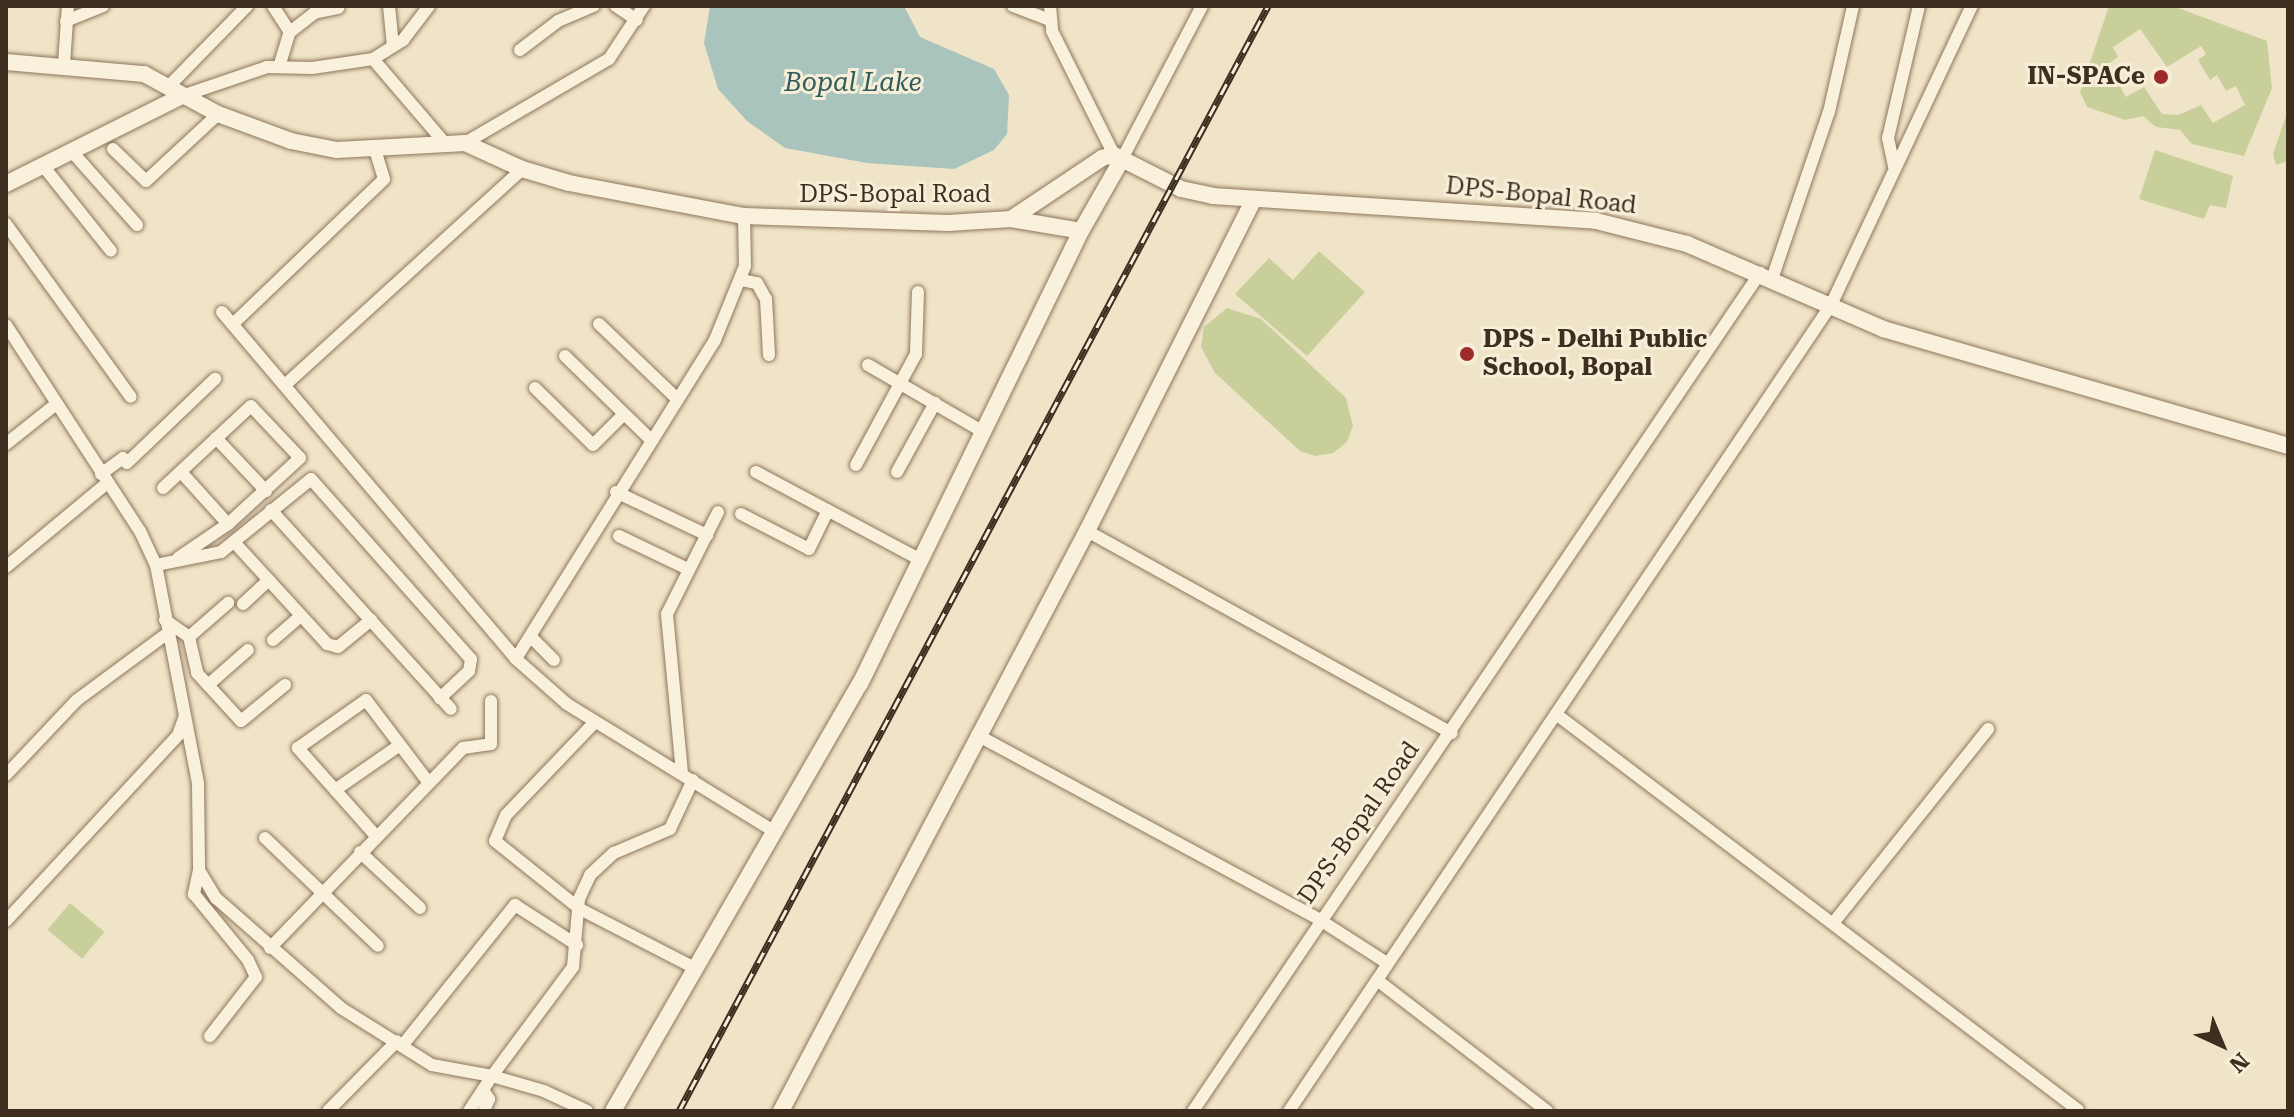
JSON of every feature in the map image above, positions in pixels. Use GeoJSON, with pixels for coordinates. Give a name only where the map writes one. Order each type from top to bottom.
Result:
{"type":"FeatureCollection","features":[{"type":"Feature","properties":{"kind":"street"},"geometry":{"type":"LineString","coordinates":[[64,64],[68,6]]}},
{"type":"Feature","properties":{"kind":"street"},"geometry":{"type":"LineString","coordinates":[[66,21],[103,6]]}},
{"type":"Feature","properties":{"kind":"street"},"geometry":{"type":"LineString","coordinates":[[176,91],[247,6]]}},
{"type":"Feature","properties":{"kind":"street"},"geometry":{"type":"LineString","coordinates":[[273,6],[290,32]]}},
{"type":"Feature","properties":{"kind":"street"},"geometry":{"type":"LineString","coordinates":[[389,6],[393,46]]}},
{"type":"Feature","properties":{"kind":"street"},"geometry":{"type":"LineString","coordinates":[[6,184],[74,154],[176,91],[279,67],[312,68],[373,59],[393,46],[429,6]]}},
{"type":"Feature","properties":{"kind":"street"},"geometry":{"type":"LineString","coordinates":[[520,50],[558,21],[594,6]]}},
{"type":"Feature","properties":{"kind":"street"},"geometry":{"type":"LineString","coordinates":[[616,6],[637,20]]}},
{"type":"Feature","properties":{"kind":"street"},"geometry":{"type":"LineString","coordinates":[[465,143],[609,59],[644,6]]}},
{"type":"Feature","properties":{"kind":"street"},"geometry":{"type":"LineString","coordinates":[[1013,6],[1049,20]]}},
{"type":"Feature","properties":{"kind":"street"},"geometry":{"type":"LineString","coordinates":[[1050,6],[1049,20],[1118,157]]}},
{"type":"Feature","properties":{"kind":"street"},"geometry":{"type":"LineString","coordinates":[[613,1111],[772,830],[819,759],[1118,157],[1202,6]]}},
{"type":"Feature","properties":{"kind":"street"},"geometry":{"type":"LineString","coordinates":[[1853,6],[1829,112],[1773,279],[1883,329],[2144,400],[2288,446]]}},
{"type":"Feature","properties":{"kind":"street"},"geometry":{"type":"LineString","coordinates":[[1894,166],[1888,138],[1919,6]]}},
{"type":"Feature","properties":{"kind":"street"},"geometry":{"type":"LineString","coordinates":[[1294,1109],[1387,963],[1831,305],[1972,6]]}},
{"type":"Feature","properties":{"kind":"street"},"geometry":{"type":"LineString","coordinates":[[279,67],[290,32],[314,13],[338,8]]}},
{"type":"Feature","properties":{"kind":"street"},"geometry":{"type":"LineString","coordinates":[[373,59],[443,141]]}},
{"type":"Feature","properties":{"kind":"street","name":"DPS-Bopal Road"},"geometry":{"type":"LineString","coordinates":[[6,62],[64,64],[144,74],[218,114],[291,141],[337,150],[443,141],[465,143],[522,169],[620,196],[744,216],[948,223],[1011,219],[1102,158],[1118,157],[1181,189],[1254,199],[1596,221],[1643,229],[1773,279],[1635,452],[1452,733],[1320,920],[1193,1111]]}},
{"type":"Feature","properties":{"kind":"street"},"geometry":{"type":"LineString","coordinates":[[113,149],[146,181],[218,114]]}},
{"type":"Feature","properties":{"kind":"street"},"geometry":{"type":"LineString","coordinates":[[233,324],[384,179],[375,149]]}},
{"type":"Feature","properties":{"kind":"street"},"geometry":{"type":"LineString","coordinates":[[74,154],[137,225]]}},
{"type":"Feature","properties":{"kind":"street"},"geometry":{"type":"LineString","coordinates":[[44,167],[111,251]]}},
{"type":"Feature","properties":{"kind":"street"},"geometry":{"type":"LineString","coordinates":[[285,385],[522,169]]}},
{"type":"Feature","properties":{"kind":"street"},"geometry":{"type":"LineString","coordinates":[[781,1111],[1087,531],[1254,199]]}},
{"type":"Feature","properties":{"kind":"street"},"geometry":{"type":"LineString","coordinates":[[516,659],[532,638],[675,397],[715,340],[741,280],[747,241],[744,216]]}},
{"type":"Feature","properties":{"kind":"street"},"geometry":{"type":"LineString","coordinates":[[1011,219],[1081,231]]}},
{"type":"Feature","properties":{"kind":"street"},"geometry":{"type":"LineString","coordinates":[[6,224],[131,397]]}},
{"type":"Feature","properties":{"kind":"street"},"geometry":{"type":"LineString","coordinates":[[741,280],[757,283],[766,299],[769,355]]}},
{"type":"Feature","properties":{"kind":"street"},"geometry":{"type":"LineString","coordinates":[[856,465],[902,385],[916,354],[918,292]]}},
{"type":"Feature","properties":{"kind":"street"},"geometry":{"type":"LineString","coordinates":[[222,312],[516,659],[595,722],[772,830]]}},
{"type":"Feature","properties":{"kind":"street"},"geometry":{"type":"LineString","coordinates":[[599,324],[675,397]]}},
{"type":"Feature","properties":{"kind":"street"},"geometry":{"type":"LineString","coordinates":[[6,325],[55,405],[140,531],[156,565],[198,783],[199,870],[194,894],[248,960],[256,977],[210,1036]]}},
{"type":"Feature","properties":{"kind":"street"},"geometry":{"type":"LineString","coordinates":[[565,356],[650,439]]}},
{"type":"Feature","properties":{"kind":"street"},"geometry":{"type":"LineString","coordinates":[[868,365],[982,431]]}},
{"type":"Feature","properties":{"kind":"street"},"geometry":{"type":"LineString","coordinates":[[6,567],[123,458],[127,463],[215,379]]}},
{"type":"Feature","properties":{"kind":"street"},"geometry":{"type":"LineString","coordinates":[[535,388],[593,445],[624,414]]}},
{"type":"Feature","properties":{"kind":"street"},"geometry":{"type":"LineString","coordinates":[[897,472],[935,403]]}},
{"type":"Feature","properties":{"kind":"street"},"geometry":{"type":"LineString","coordinates":[[6,444],[55,405]]}},
{"type":"Feature","properties":{"kind":"street"},"geometry":{"type":"LineString","coordinates":[[163,488],[216,438],[256,407],[300,458],[228,524],[178,558]]}},
{"type":"Feature","properties":{"kind":"street"},"geometry":{"type":"LineString","coordinates":[[216,438],[266,491]]}},
{"type":"Feature","properties":{"kind":"street"},"geometry":{"type":"LineString","coordinates":[[181,472],[228,524]]}},
{"type":"Feature","properties":{"kind":"street"},"geometry":{"type":"LineString","coordinates":[[756,472],[919,559]]}},
{"type":"Feature","properties":{"kind":"street"},"geometry":{"type":"LineString","coordinates":[[156,565],[178,558],[215,554],[312,480],[471,659],[469,671],[440,698]]}},
{"type":"Feature","properties":{"kind":"street"},"geometry":{"type":"LineString","coordinates":[[616,492],[707,535]]}},
{"type":"Feature","properties":{"kind":"street"},"geometry":{"type":"LineString","coordinates":[[271,510],[451,709]]}},
{"type":"Feature","properties":{"kind":"street"},"geometry":{"type":"LineString","coordinates":[[741,514],[809,549],[828,510]]}},
{"type":"Feature","properties":{"kind":"street"},"geometry":{"type":"LineString","coordinates":[[469,1111],[492,1076],[562,988],[577,945],[582,889],[600,864],[670,829],[687,776],[666,635],[667,614],[718,512]]}},
{"type":"Feature","properties":{"kind":"street"},"geometry":{"type":"LineString","coordinates":[[1087,531],[1452,733]]}},
{"type":"Feature","properties":{"kind":"street"},"geometry":{"type":"LineString","coordinates":[[619,536],[688,569]]}},
{"type":"Feature","properties":{"kind":"street"},"geometry":{"type":"LineString","coordinates":[[234,542],[333,647],[371,620]]}},
{"type":"Feature","properties":{"kind":"street"},"geometry":{"type":"LineString","coordinates":[[243,604],[269,580]]}},
{"type":"Feature","properties":{"kind":"street"},"geometry":{"type":"LineString","coordinates":[[189,637],[228,603]]}},
{"type":"Feature","properties":{"kind":"street"},"geometry":{"type":"LineString","coordinates":[[273,640],[301,616]]}},
{"type":"Feature","properties":{"kind":"street"},"geometry":{"type":"LineString","coordinates":[[166,626],[189,637]]}},
{"type":"Feature","properties":{"kind":"street"},"geometry":{"type":"LineString","coordinates":[[6,775],[77,700],[166,626]]}},
{"type":"Feature","properties":{"kind":"street"},"geometry":{"type":"LineString","coordinates":[[189,637],[197,673],[241,721],[285,685]]}},
{"type":"Feature","properties":{"kind":"street"},"geometry":{"type":"LineString","coordinates":[[532,638],[554,660]]}},
{"type":"Feature","properties":{"kind":"street"},"geometry":{"type":"LineString","coordinates":[[208,685],[248,650]]}},
{"type":"Feature","properties":{"kind":"street"},"geometry":{"type":"LineString","coordinates":[[376,836],[298,748],[366,700],[429,783]]}},
{"type":"Feature","properties":{"kind":"street"},"geometry":{"type":"LineString","coordinates":[[270,948],[463,748],[491,744],[491,701]]}},
{"type":"Feature","properties":{"kind":"street"},"geometry":{"type":"LineString","coordinates":[[1556,714],[2078,1110]]}},
{"type":"Feature","properties":{"kind":"street"},"geometry":{"type":"LineString","coordinates":[[6,921],[178,735],[185,716]]}},
{"type":"Feature","properties":{"kind":"street"},"geometry":{"type":"LineString","coordinates":[[595,722],[506,815],[495,841],[580,909],[693,967]]}},
{"type":"Feature","properties":{"kind":"street"},"geometry":{"type":"LineString","coordinates":[[1834,922],[1988,729]]}},
{"type":"Feature","properties":{"kind":"street"},"geometry":{"type":"LineString","coordinates":[[977,735],[1320,920],[1387,963]]}},
{"type":"Feature","properties":{"kind":"street"},"geometry":{"type":"LineString","coordinates":[[335,790],[400,745]]}},
{"type":"Feature","properties":{"kind":"street"},"geometry":{"type":"LineString","coordinates":[[265,838],[378,946]]}},
{"type":"Feature","properties":{"kind":"street"},"geometry":{"type":"LineString","coordinates":[[360,852],[420,908]]}},
{"type":"Feature","properties":{"kind":"street"},"geometry":{"type":"LineString","coordinates":[[199,870],[216,898],[341,1008],[432,1065],[492,1076],[544,1091],[587,1111]]}},
{"type":"Feature","properties":{"kind":"street"},"geometry":{"type":"LineString","coordinates":[[328,1111],[399,1043],[515,905],[577,945]]}},
{"type":"Feature","properties":{"kind":"street"},"geometry":{"type":"LineString","coordinates":[[1377,980],[1547,1111]]}},
{"type":"Feature","properties":{"kind":"street"},"geometry":{"type":"LineString","coordinates":[[483,1090],[489,1099],[484,1111]]}},
{"type":"Feature","properties":{"kind":"green space"},"geometry":{"type":"Polygon","coordinates":[[[2109,6],[2173,6],[2267,41],[2272,88],[2244,156],[2192,144],[2180,130],[2156,127],[2143,116],[2125,120],[2087,107],[2080,92],[2109,6]],[[2140,29],[2113,47],[2118,57],[2108,64],[2126,97],[2144,87],[2162,114],[2178,115],[2201,105],[2213,123],[2245,105],[2236,86],[2226,91],[2217,75],[2210,80],[2198,60],[2206,54],[2201,46],[2167,67],[2140,29]]]}},
{"type":"Feature","properties":{"kind":"green space"},"geometry":{"type":"Polygon","coordinates":[[[2288,110],[2288,161],[2276,165],[2273,154],[2288,110]]]}},
{"type":"Feature","properties":{"kind":"green space"},"geometry":{"type":"Polygon","coordinates":[[[2155,150],[2233,176],[2226,208],[2210,205],[2204,219],[2139,199],[2155,150]]]}},
{"type":"Feature","properties":{"kind":"green space"},"geometry":{"type":"Polygon","coordinates":[[[1319,251],[1365,292],[1307,356],[1235,294],[1269,258],[1293,280],[1319,251]]]}},
{"type":"Feature","properties":{"kind":"green space"},"geometry":{"type":"Polygon","coordinates":[[[1227,308],[1261,319],[1346,398],[1353,426],[1347,442],[1333,453],[1315,456],[1300,451],[1215,373],[1201,347],[1204,327],[1227,308]]]}},
{"type":"Feature","properties":{"kind":"green space"},"geometry":{"type":"Polygon","coordinates":[[[70,903],[104,932],[82,959],[48,930],[70,903]]]}},
{"type":"Feature","properties":{"kind":"water","name":"Bopal Lake"},"geometry":{"type":"Polygon","coordinates":[[[710,6],[904,6],[920,37],[994,69],[1009,95],[1007,134],[994,150],[954,169],[867,163],[785,148],[747,121],[718,89],[704,43],[710,6]]]}},
{"type":"Feature","properties":{"kind":"railway"},"geometry":{"type":"LineString","coordinates":[[679,1111],[1268,6]]}},
{"type":"Feature","properties":{"kind":"place","name":"IN-SPACe"},"geometry":{"type":"Point","coordinates":[2161,77]}},
{"type":"Feature","properties":{"kind":"place","name":"DPS - Delhi Public School, Bopal"},"geometry":{"type":"Point","coordinates":[1467,354]}}]}
